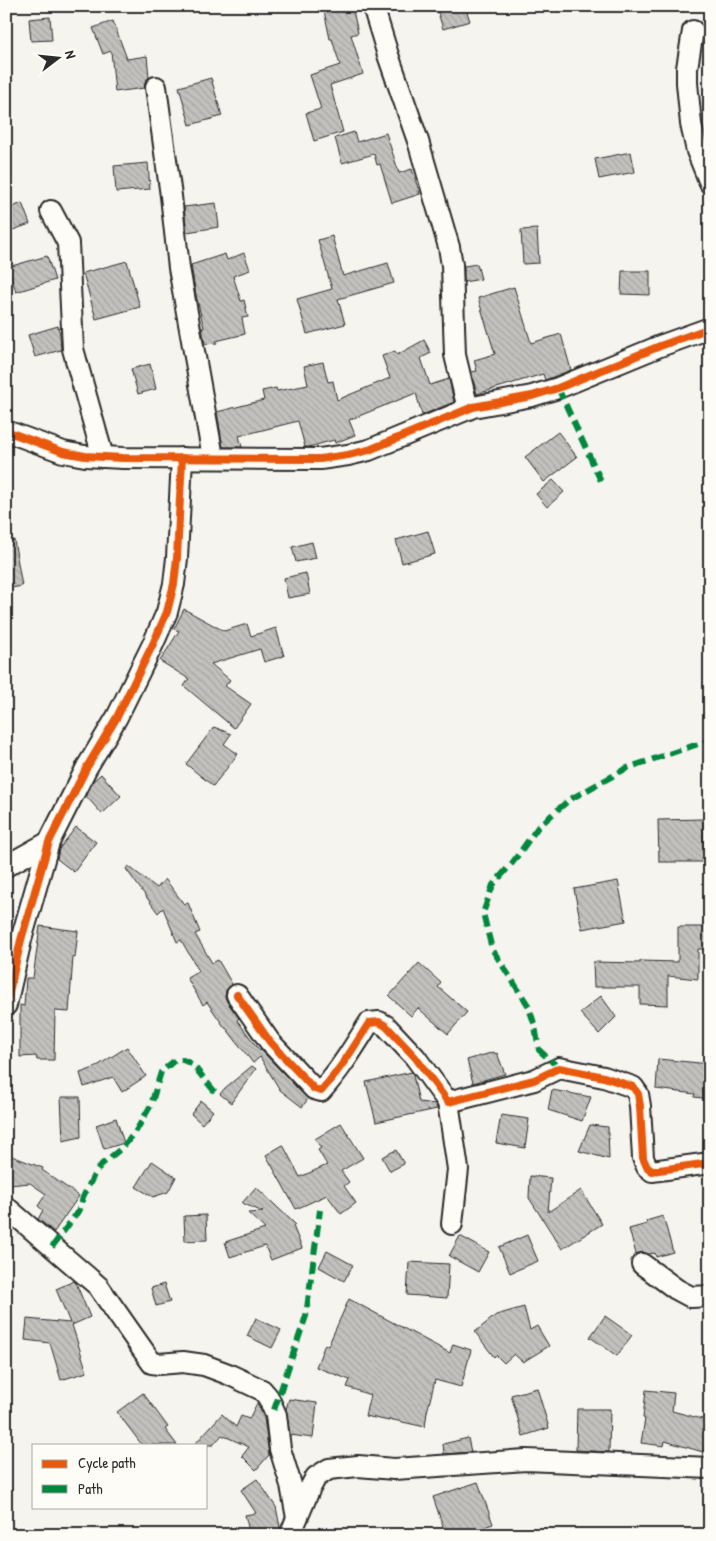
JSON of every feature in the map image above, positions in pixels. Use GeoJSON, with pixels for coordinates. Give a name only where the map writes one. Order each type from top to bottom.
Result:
{"type":"FeatureCollection","features":[{"type":"Feature","properties":{"kind":"street"},"geometry":{"type":"LineString","coordinates":[[373,6],[418,142],[449,247],[452,265],[455,355],[468,409]]}},
{"type":"Feature","properties":{"kind":"street"},"geometry":{"type":"LineString","coordinates":[[693,31],[687,68],[690,124],[697,151],[710,184]]}},
{"type":"Feature","properties":{"kind":"street"},"geometry":{"type":"LineString","coordinates":[[156,87],[172,196],[179,268],[213,457]]}},
{"type":"Feature","properties":{"kind":"street"},"geometry":{"type":"LineString","coordinates":[[51,211],[68,244],[73,349],[102,457]]}},
{"type":"Feature","properties":{"kind":"street"},"geometry":{"type":"LineString","coordinates":[[6,431],[63,452],[102,457],[320,459],[348,455],[369,450],[468,409],[532,396],[710,328]]}},
{"type":"Feature","properties":{"kind":"street"},"geometry":{"type":"LineString","coordinates":[[6,1005],[21,940],[49,842],[87,767],[118,717],[166,612],[174,584],[177,558],[182,458]]}},
{"type":"Feature","properties":{"kind":"street"},"geometry":{"type":"LineString","coordinates":[[6,866],[49,842]]}},
{"type":"Feature","properties":{"kind":"street"},"geometry":{"type":"LineString","coordinates":[[237,995],[270,1042],[314,1089],[321,1090],[327,1084],[347,1059],[369,1023],[378,1022],[386,1026],[415,1058],[448,1102],[458,1169],[452,1224]]}},
{"type":"Feature","properties":{"kind":"street"},"geometry":{"type":"LineString","coordinates":[[448,1102],[534,1080],[559,1068],[604,1077],[634,1087],[638,1094],[644,1158],[647,1167],[652,1171],[710,1162]]}},
{"type":"Feature","properties":{"kind":"street"},"geometry":{"type":"LineString","coordinates":[[6,1207],[98,1286],[152,1363],[183,1362],[204,1366],[228,1374],[262,1390],[276,1415],[280,1449],[291,1486],[293,1527]]}},
{"type":"Feature","properties":{"kind":"street"},"geometry":{"type":"LineString","coordinates":[[642,1264],[676,1289],[691,1297],[710,1296]]}},
{"type":"Feature","properties":{"kind":"street"},"geometry":{"type":"LineString","coordinates":[[293,1527],[316,1477],[329,1469],[358,1466],[394,1469],[526,1460],[710,1468]]}},
{"type":"Feature","properties":{"kind":"building"},"geometry":{"type":"Polygon","coordinates":[[[323,6],[352,6],[358,33],[351,35],[363,74],[330,85],[343,132],[314,141],[306,113],[321,109],[310,75],[340,65],[332,39],[330,39],[323,6]]]}},
{"type":"Feature","properties":{"kind":"building"},"geometry":{"type":"Polygon","coordinates":[[[436,6],[465,6],[470,21],[443,29],[436,6]]]}},
{"type":"Feature","properties":{"kind":"building"},"geometry":{"type":"Polygon","coordinates":[[[50,17],[52,40],[31,41],[29,19],[50,17]]]}},
{"type":"Feature","properties":{"kind":"building"},"geometry":{"type":"Polygon","coordinates":[[[113,21],[127,59],[147,56],[149,77],[145,82],[144,88],[115,92],[111,51],[103,54],[93,28],[113,21]]]}},
{"type":"Feature","properties":{"kind":"building"},"geometry":{"type":"Polygon","coordinates":[[[211,78],[222,116],[190,125],[179,87],[211,78]]]}},
{"type":"Feature","properties":{"kind":"building"},"geometry":{"type":"Polygon","coordinates":[[[354,132],[357,142],[386,133],[399,173],[412,169],[420,194],[392,203],[380,164],[377,165],[374,154],[342,163],[335,138],[354,132]]]}},
{"type":"Feature","properties":{"kind":"building"},"geometry":{"type":"Polygon","coordinates":[[[631,152],[635,172],[599,179],[595,159],[631,152]]]}},
{"type":"Feature","properties":{"kind":"building"},"geometry":{"type":"Polygon","coordinates":[[[148,163],[150,189],[116,192],[114,166],[148,163]]]}},
{"type":"Feature","properties":{"kind":"building"},"geometry":{"type":"Polygon","coordinates":[[[22,203],[30,224],[10,231],[6,222],[6,210],[22,203]]]}},
{"type":"Feature","properties":{"kind":"building"},"geometry":{"type":"Polygon","coordinates":[[[216,203],[219,227],[187,232],[184,207],[216,203]]]}},
{"type":"Feature","properties":{"kind":"building"},"geometry":{"type":"Polygon","coordinates":[[[537,229],[539,263],[523,264],[521,230],[537,229]]]}},
{"type":"Feature","properties":{"kind":"building"},"geometry":{"type":"Polygon","coordinates":[[[332,236],[343,276],[388,263],[394,283],[338,299],[345,324],[307,334],[297,299],[332,289],[318,240],[332,236]]]}},
{"type":"Feature","properties":{"kind":"building"},"geometry":{"type":"Polygon","coordinates":[[[244,253],[250,270],[233,276],[241,301],[244,300],[248,317],[242,318],[245,334],[216,341],[217,343],[205,344],[202,328],[204,328],[191,265],[225,254],[227,260],[244,253]]]}},
{"type":"Feature","properties":{"kind":"building"},"geometry":{"type":"Polygon","coordinates":[[[47,256],[55,280],[16,292],[8,267],[47,256]]]}},
{"type":"Feature","properties":{"kind":"building"},"geometry":{"type":"Polygon","coordinates":[[[127,261],[140,307],[96,319],[83,273],[127,261]]]}},
{"type":"Feature","properties":{"kind":"building"},"geometry":{"type":"Polygon","coordinates":[[[477,264],[481,279],[464,282],[464,266],[477,264]]]}},
{"type":"Feature","properties":{"kind":"building"},"geometry":{"type":"Polygon","coordinates":[[[622,271],[650,271],[650,295],[621,294],[622,271]]]}},
{"type":"Feature","properties":{"kind":"building"},"geometry":{"type":"Polygon","coordinates":[[[514,287],[531,343],[561,334],[571,370],[545,380],[543,374],[477,394],[471,372],[477,371],[474,360],[495,354],[478,298],[514,287]]]}},
{"type":"Feature","properties":{"kind":"building"},"geometry":{"type":"Polygon","coordinates":[[[58,326],[61,350],[35,357],[28,335],[58,326]]]}},
{"type":"Feature","properties":{"kind":"building"},"geometry":{"type":"Polygon","coordinates":[[[424,340],[431,353],[421,358],[430,385],[449,379],[454,402],[422,415],[416,393],[349,420],[355,435],[335,443],[334,440],[305,447],[298,421],[239,436],[242,447],[223,447],[217,412],[264,400],[262,391],[276,388],[277,391],[308,385],[304,366],[323,362],[328,382],[333,381],[337,400],[390,378],[382,356],[395,351],[397,355],[424,340]]]}},
{"type":"Feature","properties":{"kind":"building"},"geometry":{"type":"Polygon","coordinates":[[[150,364],[156,389],[138,394],[131,369],[150,364]]]}},
{"type":"Feature","properties":{"kind":"building"},"geometry":{"type":"Polygon","coordinates":[[[558,432],[577,457],[544,482],[525,457],[558,432]]]}},
{"type":"Feature","properties":{"kind":"building"},"geometry":{"type":"Polygon","coordinates":[[[553,480],[564,492],[547,507],[536,494],[553,480]]]}},
{"type":"Feature","properties":{"kind":"building"},"geometry":{"type":"Polygon","coordinates":[[[428,531],[435,554],[402,563],[396,540],[428,531]]]}},
{"type":"Feature","properties":{"kind":"building"},"geometry":{"type":"Polygon","coordinates":[[[14,540],[22,586],[6,589],[6,541],[14,540]]]}},
{"type":"Feature","properties":{"kind":"building"},"geometry":{"type":"Polygon","coordinates":[[[312,542],[316,558],[296,562],[292,547],[312,542]]]}},
{"type":"Feature","properties":{"kind":"building"},"geometry":{"type":"Polygon","coordinates":[[[306,573],[310,594],[288,598],[284,578],[306,573]]]}},
{"type":"Feature","properties":{"kind":"building"},"geometry":{"type":"Polygon","coordinates":[[[184,609],[224,631],[247,624],[251,636],[276,628],[284,656],[264,662],[260,649],[211,664],[230,680],[225,686],[251,704],[234,728],[184,686],[189,679],[160,661],[179,631],[174,629],[184,609]]]}},
{"type":"Feature","properties":{"kind":"building"},"geometry":{"type":"Polygon","coordinates":[[[214,727],[231,734],[224,744],[238,754],[213,786],[186,764],[214,727]]]}},
{"type":"Feature","properties":{"kind":"building"},"geometry":{"type":"Polygon","coordinates":[[[101,774],[121,796],[102,814],[86,796],[93,781],[101,774]]]}},
{"type":"Feature","properties":{"kind":"building"},"geometry":{"type":"Polygon","coordinates":[[[703,819],[704,862],[659,862],[658,820],[703,819]]]}},
{"type":"Feature","properties":{"kind":"building"},"geometry":{"type":"Polygon","coordinates":[[[76,827],[96,842],[74,872],[57,859],[59,849],[76,827]]]}},
{"type":"Feature","properties":{"kind":"building"},"geometry":{"type":"Polygon","coordinates":[[[128,866],[157,888],[165,879],[184,904],[188,903],[200,932],[195,934],[212,963],[218,960],[232,984],[226,990],[225,997],[239,1018],[237,1020],[260,1051],[308,1099],[302,1107],[280,1090],[260,1057],[253,1063],[207,1002],[203,1005],[187,978],[199,971],[181,940],[177,942],[163,908],[158,913],[126,869],[128,866]]]}},
{"type":"Feature","properties":{"kind":"building"},"geometry":{"type":"Polygon","coordinates":[[[618,881],[626,921],[582,929],[574,889],[618,881]]]}},
{"type":"Feature","properties":{"kind":"building"},"geometry":{"type":"Polygon","coordinates":[[[40,926],[78,931],[75,958],[73,957],[69,1012],[55,1011],[54,1060],[37,1060],[36,1056],[20,1057],[20,1005],[24,1006],[26,978],[33,978],[40,926]]]}},
{"type":"Feature","properties":{"kind":"building"},"geometry":{"type":"Polygon","coordinates":[[[678,927],[710,927],[710,949],[698,949],[698,979],[668,976],[668,1005],[640,1004],[640,987],[594,987],[593,962],[678,962],[678,927]]]}},
{"type":"Feature","properties":{"kind":"building"},"geometry":{"type":"Polygon","coordinates":[[[419,963],[441,983],[438,987],[467,1012],[448,1034],[418,1008],[411,1016],[389,996],[419,963]]]}},
{"type":"Feature","properties":{"kind":"building"},"geometry":{"type":"Polygon","coordinates":[[[601,996],[616,1017],[599,1034],[580,1013],[601,996]]]}},
{"type":"Feature","properties":{"kind":"building"},"geometry":{"type":"Polygon","coordinates":[[[127,1047],[146,1076],[122,1092],[113,1077],[84,1087],[80,1073],[94,1068],[127,1047]]]}},
{"type":"Feature","properties":{"kind":"building"},"geometry":{"type":"Polygon","coordinates":[[[494,1052],[495,1054],[497,1053],[505,1074],[473,1083],[467,1060],[494,1052]]]}},
{"type":"Feature","properties":{"kind":"building"},"geometry":{"type":"Polygon","coordinates":[[[658,1059],[710,1064],[710,1099],[694,1097],[695,1094],[656,1089],[658,1059]]]}},
{"type":"Feature","properties":{"kind":"building"},"geometry":{"type":"Polygon","coordinates":[[[252,1066],[256,1069],[231,1103],[220,1094],[252,1066]]]}},
{"type":"Feature","properties":{"kind":"building"},"geometry":{"type":"Polygon","coordinates":[[[412,1072],[419,1102],[435,1104],[437,1109],[376,1122],[366,1082],[412,1072]]]}},
{"type":"Feature","properties":{"kind":"building"},"geometry":{"type":"Polygon","coordinates":[[[552,1090],[591,1097],[582,1121],[548,1110],[552,1090]]]}},
{"type":"Feature","properties":{"kind":"building"},"geometry":{"type":"Polygon","coordinates":[[[61,1097],[80,1097],[81,1137],[63,1141],[61,1097]]]}},
{"type":"Feature","properties":{"kind":"building"},"geometry":{"type":"Polygon","coordinates":[[[201,1101],[213,1111],[202,1124],[191,1114],[201,1101]]]}},
{"type":"Feature","properties":{"kind":"building"},"geometry":{"type":"Polygon","coordinates":[[[501,1115],[529,1119],[525,1148],[496,1143],[501,1115]]]}},
{"type":"Feature","properties":{"kind":"building"},"geometry":{"type":"Polygon","coordinates":[[[116,1118],[124,1143],[104,1149],[96,1125],[116,1118]]]}},
{"type":"Feature","properties":{"kind":"building"},"geometry":{"type":"Polygon","coordinates":[[[341,1123],[363,1158],[341,1171],[349,1182],[344,1186],[356,1203],[341,1214],[327,1195],[296,1209],[266,1155],[283,1145],[300,1177],[327,1165],[318,1150],[321,1148],[315,1139],[341,1123]]]}},
{"type":"Feature","properties":{"kind":"building"},"geometry":{"type":"Polygon","coordinates":[[[590,1125],[608,1127],[609,1159],[579,1151],[590,1125]]]}},
{"type":"Feature","properties":{"kind":"building"},"geometry":{"type":"Polygon","coordinates":[[[396,1150],[404,1164],[390,1171],[382,1157],[396,1150]]]}},
{"type":"Feature","properties":{"kind":"building"},"geometry":{"type":"Polygon","coordinates":[[[9,1155],[43,1168],[42,1170],[79,1196],[54,1232],[38,1219],[43,1210],[38,1206],[46,1194],[30,1183],[9,1185],[9,1155]]]}},
{"type":"Feature","properties":{"kind":"building"},"geometry":{"type":"Polygon","coordinates":[[[152,1161],[176,1177],[168,1192],[153,1197],[136,1187],[152,1161]]]}},
{"type":"Feature","properties":{"kind":"building"},"geometry":{"type":"Polygon","coordinates":[[[530,1176],[551,1178],[548,1212],[581,1190],[602,1224],[562,1249],[529,1198],[530,1176]]]}},
{"type":"Feature","properties":{"kind":"building"},"geometry":{"type":"Polygon","coordinates":[[[256,1187],[295,1224],[293,1226],[302,1248],[271,1260],[265,1246],[230,1257],[225,1242],[265,1229],[248,1213],[263,1212],[242,1203],[256,1187]]]}},
{"type":"Feature","properties":{"kind":"building"},"geometry":{"type":"Polygon","coordinates":[[[206,1215],[207,1240],[185,1241],[184,1216],[206,1215]]]}},
{"type":"Feature","properties":{"kind":"building"},"geometry":{"type":"Polygon","coordinates":[[[663,1216],[673,1252],[656,1257],[655,1253],[643,1252],[636,1254],[629,1229],[647,1224],[646,1221],[663,1216]]]}},
{"type":"Feature","properties":{"kind":"building"},"geometry":{"type":"Polygon","coordinates":[[[527,1235],[538,1261],[510,1273],[499,1247],[527,1235]]]}},
{"type":"Feature","properties":{"kind":"building"},"geometry":{"type":"Polygon","coordinates":[[[460,1236],[489,1252],[478,1272],[449,1256],[460,1236]]]}},
{"type":"Feature","properties":{"kind":"building"},"geometry":{"type":"Polygon","coordinates":[[[327,1251],[353,1265],[344,1281],[319,1267],[327,1251]]]}},
{"type":"Feature","properties":{"kind":"building"},"geometry":{"type":"Polygon","coordinates":[[[409,1262],[449,1264],[447,1298],[407,1295],[409,1262]]]}},
{"type":"Feature","properties":{"kind":"building"},"geometry":{"type":"Polygon","coordinates":[[[74,1281],[90,1317],[72,1325],[87,1372],[61,1380],[50,1343],[25,1340],[27,1319],[70,1323],[56,1289],[74,1281]]]}},
{"type":"Feature","properties":{"kind":"building"},"geometry":{"type":"Polygon","coordinates":[[[164,1284],[170,1302],[156,1306],[151,1288],[164,1284]]]}},
{"type":"Feature","properties":{"kind":"building"},"geometry":{"type":"Polygon","coordinates":[[[349,1299],[450,1353],[453,1344],[471,1350],[461,1387],[435,1380],[425,1427],[365,1416],[370,1395],[347,1387],[350,1380],[316,1367],[325,1344],[328,1346],[349,1299]]]}},
{"type":"Feature","properties":{"kind":"building"},"geometry":{"type":"Polygon","coordinates":[[[524,1307],[530,1330],[537,1326],[549,1346],[523,1362],[514,1354],[504,1363],[496,1355],[494,1357],[475,1332],[496,1315],[524,1307]]]}},
{"type":"Feature","properties":{"kind":"building"},"geometry":{"type":"Polygon","coordinates":[[[605,1316],[632,1335],[617,1356],[590,1337],[605,1316]]]}},
{"type":"Feature","properties":{"kind":"building"},"geometry":{"type":"Polygon","coordinates":[[[256,1318],[281,1330],[272,1348],[247,1336],[256,1318]]]}},
{"type":"Feature","properties":{"kind":"building"},"geometry":{"type":"Polygon","coordinates":[[[537,1388],[549,1428],[523,1436],[511,1395],[537,1388]]]}},
{"type":"Feature","properties":{"kind":"building"},"geometry":{"type":"Polygon","coordinates":[[[646,1390],[674,1393],[672,1411],[710,1421],[710,1428],[703,1452],[665,1441],[664,1446],[641,1443],[645,1419],[643,1418],[646,1390]]]}},
{"type":"Feature","properties":{"kind":"building"},"geometry":{"type":"Polygon","coordinates":[[[143,1393],[168,1427],[165,1429],[176,1444],[141,1444],[117,1412],[143,1393]]]}},
{"type":"Feature","properties":{"kind":"building"},"geometry":{"type":"Polygon","coordinates":[[[289,1399],[317,1403],[313,1438],[290,1435],[286,1409],[289,1399]]]}},
{"type":"Feature","properties":{"kind":"building"},"geometry":{"type":"Polygon","coordinates":[[[257,1403],[264,1418],[269,1455],[256,1470],[242,1456],[249,1447],[222,1435],[213,1445],[195,1444],[222,1414],[236,1427],[241,1416],[249,1419],[257,1403]]]}},
{"type":"Feature","properties":{"kind":"building"},"geometry":{"type":"Polygon","coordinates":[[[577,1409],[610,1409],[609,1452],[576,1450],[577,1409]]]}},
{"type":"Feature","properties":{"kind":"building"},"geometry":{"type":"Polygon","coordinates":[[[468,1438],[471,1452],[444,1454],[443,1444],[468,1438]]]}},
{"type":"Feature","properties":{"kind":"building"},"geometry":{"type":"Polygon","coordinates":[[[257,1479],[276,1507],[280,1527],[278,1535],[250,1535],[245,1515],[256,1513],[241,1490],[257,1479]]]}},
{"type":"Feature","properties":{"kind":"building"},"geometry":{"type":"Polygon","coordinates":[[[478,1482],[493,1524],[462,1535],[446,1535],[433,1497],[478,1482]]]}},
{"type":"Feature","properties":{"kind":"marked path"},"geometry":{"type":"LineString","coordinates":[[558,388],[601,481]]}},
{"type":"Feature","properties":{"kind":"marked path"},"geometry":{"type":"LineString","coordinates":[[559,1068],[539,1050],[535,1026],[528,1005],[492,949],[483,913],[493,885],[513,862],[538,827],[569,800],[627,768],[710,740]]}},
{"type":"Feature","properties":{"kind":"marked path"},"geometry":{"type":"LineString","coordinates":[[52,1247],[80,1209],[83,1197],[94,1175],[102,1164],[123,1147],[136,1131],[151,1105],[161,1072],[175,1060],[183,1060],[192,1064],[215,1092]]}},
{"type":"Feature","properties":{"kind":"marked path"},"geometry":{"type":"LineString","coordinates":[[274,1410],[306,1316],[320,1210]]}},
{"type":"Feature","properties":{"kind":"cycle path"},"geometry":{"type":"LineString","coordinates":[[6,431],[63,452],[85,456],[123,458],[320,459],[348,455],[369,450],[473,407],[532,396],[558,388],[660,346],[710,328]]}},
{"type":"Feature","properties":{"kind":"cycle path"},"geometry":{"type":"LineString","coordinates":[[6,1005],[21,940],[49,842],[87,767],[117,717],[167,612],[174,584],[177,558],[182,458]]}},
{"type":"Feature","properties":{"kind":"cycle path"},"geometry":{"type":"LineString","coordinates":[[237,995],[270,1042],[314,1089],[321,1091],[328,1083],[369,1023],[379,1022],[386,1026],[415,1057],[448,1102],[534,1080],[559,1068],[604,1077],[633,1087],[638,1094],[643,1158],[647,1167],[652,1171],[710,1163]]}}]}
